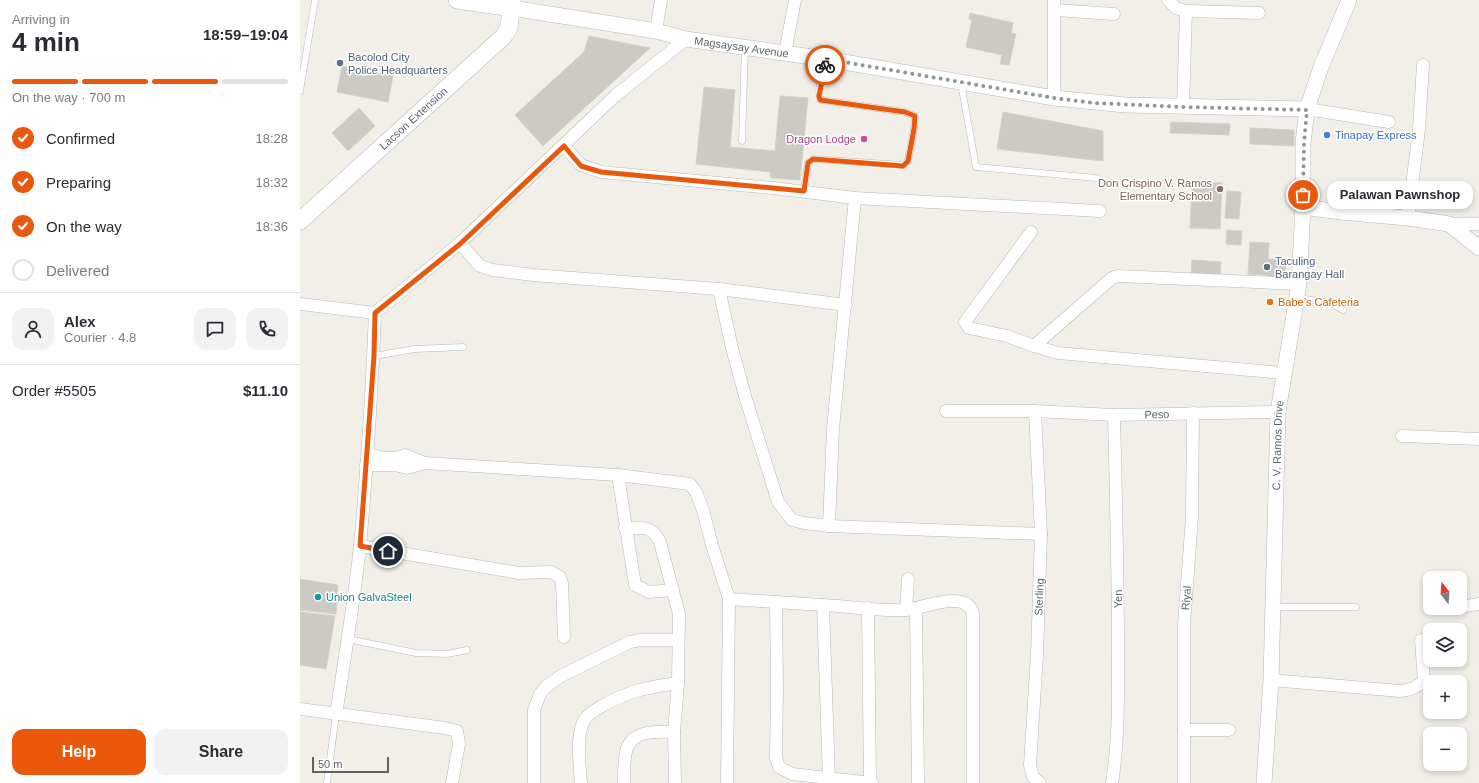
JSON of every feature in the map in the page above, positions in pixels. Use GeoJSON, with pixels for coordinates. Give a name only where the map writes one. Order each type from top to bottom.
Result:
{"type":"FeatureCollection","features":[{"type":"Feature","properties":{"kind":"main road"},"geometry":{"type":"LineString","coordinates":[[457,0],[512,4]]}},
{"type":"Feature","properties":{"kind":"main road","name":"Lacson Extension"},"geometry":{"type":"LineString","coordinates":[[300,221],[503,37],[509,28],[512,4]]}},
{"type":"Feature","properties":{"kind":"street"},"geometry":{"type":"LineString","coordinates":[[656,31],[661,0]]}},
{"type":"Feature","properties":{"kind":"street"},"geometry":{"type":"LineString","coordinates":[[785,52],[795,0]]}},
{"type":"Feature","properties":{"kind":"street"},"geometry":{"type":"LineString","coordinates":[[1168,0],[1176,8],[1186,11],[1259,13]]}},
{"type":"Feature","properties":{"kind":"street","name":"C. V. Ramos Drive"},"geometry":{"type":"LineString","coordinates":[[1264,783],[1271,680],[1278,412],[1297,291],[1303,207],[1304,143],[1307,110],[1321,67],[1349,0]]}},
{"type":"Feature","properties":{"kind":"street","name":"Magsaysay Avenue"},"geometry":{"type":"LineString","coordinates":[[512,4],[656,31],[686,39],[785,52],[1054,98],[1094,103],[1307,110]]}},
{"type":"Feature","properties":{"kind":"street"},"geometry":{"type":"LineString","coordinates":[[1054,98],[1055,5],[1114,14]]}},
{"type":"Feature","properties":{"kind":"street"},"geometry":{"type":"LineString","coordinates":[[1184,107],[1186,11]]}},
{"type":"Feature","properties":{"kind":"street"},"geometry":{"type":"LineString","coordinates":[[300,304],[375,313],[460,244],[615,96],[686,39]]}},
{"type":"Feature","properties":{"kind":"street"},"geometry":{"type":"LineString","coordinates":[[1408,218],[1418,129],[1423,65]]}},
{"type":"Feature","properties":{"kind":"street"},"geometry":{"type":"LineString","coordinates":[[1307,110],[1389,122]]}},
{"type":"Feature","properties":{"kind":"street"},"geometry":{"type":"LineString","coordinates":[[564,146],[581,166],[601,172],[804,191],[855,198],[1100,210]]}},
{"type":"Feature","properties":{"kind":"street"},"geometry":{"type":"LineString","coordinates":[[829,526],[833,429],[855,198]]}},
{"type":"Feature","properties":{"kind":"street"},"geometry":{"type":"LineString","coordinates":[[1303,207],[1408,218],[1449,224],[1479,224]]}},
{"type":"Feature","properties":{"kind":"street"},"geometry":{"type":"LineString","coordinates":[[1449,224],[1479,248]]}},
{"type":"Feature","properties":{"kind":"street"},"geometry":{"type":"LineString","coordinates":[[1031,232],[965,322],[969,328],[1007,336],[1058,353],[1284,373]]}},
{"type":"Feature","properties":{"kind":"street"},"geometry":{"type":"LineString","coordinates":[[460,244],[480,266],[493,270],[533,275],[719,289],[846,305]]}},
{"type":"Feature","properties":{"kind":"street"},"geometry":{"type":"LineString","coordinates":[[1034,346],[1112,278],[1118,276],[1297,291]]}},
{"type":"Feature","properties":{"kind":"street"},"geometry":{"type":"LineString","coordinates":[[719,289],[732,348],[745,396],[778,502],[792,520],[829,526],[1041,534]]}},
{"type":"Feature","properties":{"kind":"street"},"geometry":{"type":"LineString","coordinates":[[336,714],[348,639],[360,546],[374,356],[375,313]]}},
{"type":"Feature","properties":{"kind":"street","name":"Peso"},"geometry":{"type":"LineString","coordinates":[[946,411],[1035,411],[1114,415],[1278,412]]}},
{"type":"Feature","properties":{"kind":"street","name":"Sterling"},"geometry":{"type":"LineString","coordinates":[[1035,411],[1041,534],[1037,655],[1030,765],[1033,777],[1038,782]]}},
{"type":"Feature","properties":{"kind":"street","name":"Riyal"},"geometry":{"type":"LineString","coordinates":[[1184,783],[1184,624],[1192,517],[1193,413]]}},
{"type":"Feature","properties":{"kind":"street","name":"Yen"},"geometry":{"type":"LineString","coordinates":[[1112,783],[1116,745],[1118,694],[1118,594],[1114,415]]}},
{"type":"Feature","properties":{"kind":"street"},"geometry":{"type":"LineString","coordinates":[[1402,436],[1479,439]]}},
{"type":"Feature","properties":{"kind":"street"},"geometry":{"type":"LineString","coordinates":[[366,460],[407,468],[425,463],[618,475],[690,484],[693,486],[703,510],[712,545],[729,598],[727,783]]}},
{"type":"Feature","properties":{"kind":"street"},"geometry":{"type":"LineString","coordinates":[[618,475],[634,585],[649,592],[673,590]]}},
{"type":"Feature","properties":{"kind":"street"},"geometry":{"type":"LineString","coordinates":[[625,528],[650,529],[656,534],[660,542],[679,614],[678,684],[674,732],[674,783]]}},
{"type":"Feature","properties":{"kind":"street"},"geometry":{"type":"LineString","coordinates":[[360,546],[519,573],[551,572],[560,577],[562,583],[564,637]]}},
{"type":"Feature","properties":{"kind":"street"},"geometry":{"type":"LineString","coordinates":[[908,579],[911,609],[918,783]]}},
{"type":"Feature","properties":{"kind":"street"},"geometry":{"type":"LineString","coordinates":[[729,598],[868,608],[911,609],[936,602],[963,602],[968,604],[972,608],[973,614],[973,783]]}},
{"type":"Feature","properties":{"kind":"street"},"geometry":{"type":"LineString","coordinates":[[776,602],[776,758],[779,768],[792,774],[871,783],[868,608]]}},
{"type":"Feature","properties":{"kind":"street"},"geometry":{"type":"LineString","coordinates":[[1467,606],[1479,604]]}},
{"type":"Feature","properties":{"kind":"street"},"geometry":{"type":"LineString","coordinates":[[822,605],[829,779]]}},
{"type":"Feature","properties":{"kind":"street"},"geometry":{"type":"LineString","coordinates":[[534,783],[534,710],[540,694],[547,686],[561,676],[630,642],[641,640],[678,640]]}},
{"type":"Feature","properties":{"kind":"street"},"geometry":{"type":"LineString","coordinates":[[1271,680],[1400,691],[1410,690],[1424,681],[1421,640]]}},
{"type":"Feature","properties":{"kind":"street"},"geometry":{"type":"LineString","coordinates":[[581,783],[580,735],[585,719],[597,709],[622,696],[646,688],[678,684]]}},
{"type":"Feature","properties":{"kind":"street"},"geometry":{"type":"LineString","coordinates":[[300,709],[445,728],[457,731],[459,744],[452,783]]}},
{"type":"Feature","properties":{"kind":"street"},"geometry":{"type":"LineString","coordinates":[[1184,730],[1229,730]]}},
{"type":"Feature","properties":{"kind":"street"},"geometry":{"type":"LineString","coordinates":[[624,783],[625,756],[632,740],[638,735],[650,732],[674,732]]}},
{"type":"Feature","properties":{"kind":"lane"},"geometry":{"type":"LineString","coordinates":[[300,91],[314,0]]}},
{"type":"Feature","properties":{"kind":"lane"},"geometry":{"type":"LineString","coordinates":[[742,141],[745,46]]}},
{"type":"Feature","properties":{"kind":"lane"},"geometry":{"type":"LineString","coordinates":[[804,191],[808,163],[813,159],[903,166],[908,161],[914,129],[915,116],[905,112],[820,100],[819,90],[826,59]]}},
{"type":"Feature","properties":{"kind":"lane"},"geometry":{"type":"LineString","coordinates":[[961,82],[976,167],[1096,178]]}},
{"type":"Feature","properties":{"kind":"lane"},"geometry":{"type":"LineString","coordinates":[[1297,291],[1331,303],[1343,310]]}},
{"type":"Feature","properties":{"kind":"lane"},"geometry":{"type":"LineString","coordinates":[[374,356],[415,349],[463,347]]}},
{"type":"Feature","properties":{"kind":"lane"},"geometry":{"type":"LineString","coordinates":[[1273,607],[1356,607]]}},
{"type":"Feature","properties":{"kind":"lane"},"geometry":{"type":"LineString","coordinates":[[348,639],[416,653],[447,654],[467,650]]}},
{"type":"Feature","properties":{"kind":"lane"},"geometry":{"type":"LineString","coordinates":[[327,783],[336,714]]}},
{"type":"Feature","properties":{"kind":"building"},"geometry":{"type":"Polygon","coordinates":[[[970,13],[1013,23],[1011,33],[1016,34],[1009,65],[1000,64],[1002,55],[966,47],[972,20],[969,19],[970,13]]]}},
{"type":"Feature","properties":{"kind":"building"},"geometry":{"type":"Polygon","coordinates":[[[589,36],[650,48],[543,146],[515,115],[584,52],[589,36]]]}},
{"type":"Feature","properties":{"kind":"building"},"geometry":{"type":"Polygon","coordinates":[[[342,66],[393,76],[388,102],[337,92],[342,66]]]}},
{"type":"Feature","properties":{"kind":"building"},"geometry":{"type":"Polygon","coordinates":[[[704,87],[735,90],[730,147],[775,151],[780,96],[808,98],[800,180],[771,178],[770,172],[696,164],[704,87]]]}},
{"type":"Feature","properties":{"kind":"building"},"geometry":{"type":"Polygon","coordinates":[[[359,108],[375,126],[348,151],[332,133],[359,108]]]}},
{"type":"Feature","properties":{"kind":"building"},"geometry":{"type":"Polygon","coordinates":[[[1003,112],[1103,131],[1103,161],[997,149],[1003,112]]]}},
{"type":"Feature","properties":{"kind":"building"},"geometry":{"type":"Polygon","coordinates":[[[1171,122],[1230,124],[1229,135],[1170,133],[1171,122]]]}},
{"type":"Feature","properties":{"kind":"building"},"geometry":{"type":"Polygon","coordinates":[[[1250,128],[1294,130],[1294,146],[1250,144],[1250,128]]]}},
{"type":"Feature","properties":{"kind":"building"},"geometry":{"type":"Polygon","coordinates":[[[1192,182],[1222,183],[1220,229],[1190,228],[1192,182]]]}},
{"type":"Feature","properties":{"kind":"building"},"geometry":{"type":"Polygon","coordinates":[[[1227,191],[1241,192],[1239,219],[1225,218],[1227,191]]]}},
{"type":"Feature","properties":{"kind":"building"},"geometry":{"type":"Polygon","coordinates":[[[1227,230],[1242,231],[1241,245],[1226,244],[1227,230]]]}},
{"type":"Feature","properties":{"kind":"building","name":"Taculing Barangay Hall"},"geometry":{"type":"Polygon","coordinates":[[[1250,242],[1269,243],[1268,259],[1286,260],[1285,280],[1266,279],[1266,275],[1248,274],[1250,242]]]}},
{"type":"Feature","properties":{"kind":"building"},"geometry":{"type":"Polygon","coordinates":[[[1192,260],[1221,262],[1220,277],[1191,275],[1192,260]]]}},
{"type":"Feature","properties":{"kind":"building","name":"Union GalvaSteel"},"geometry":{"type":"Polygon","coordinates":[[[300,579],[338,585],[336,614],[300,610],[300,579]]]}},
{"type":"Feature","properties":{"kind":"building"},"geometry":{"type":"Polygon","coordinates":[[[300,612],[335,616],[326,669],[300,665],[300,612]]]}},
{"type":"Feature","properties":{"kind":"way so far"},"geometry":{"type":"LineString","coordinates":[[825,65],[826,59],[1054,98],[1094,103],[1307,110],[1302,182],[1303,195]]}},
{"type":"Feature","properties":{"kind":"place","name":"Bacolod City Police Headquarters"},"geometry":{"type":"Point","coordinates":[340,63]}},
{"type":"Feature","properties":{"kind":"place","name":"Tinapay Express"},"geometry":{"type":"Point","coordinates":[1327,135]}},
{"type":"Feature","properties":{"kind":"place","name":"Dragon Lodge"},"geometry":{"type":"Point","coordinates":[864,139]}},
{"type":"Feature","properties":{"kind":"place","name":"Don Crispino V. Ramos Elementary School"},"geometry":{"type":"Point","coordinates":[1220,189]}},
{"type":"Feature","properties":{"kind":"place","name":"Palawan Pawnshop"},"geometry":{"type":"Point","coordinates":[1303,195]}},
{"type":"Feature","properties":{"kind":"place","name":"Taculing Barangay Hall"},"geometry":{"type":"Point","coordinates":[1267,267]}},
{"type":"Feature","properties":{"kind":"place","name":"Babe’s Cafeteria"},"geometry":{"type":"Point","coordinates":[1270,302]}},
{"type":"Feature","properties":{"kind":"place","name":"Union GalvaSteel"},"geometry":{"type":"Point","coordinates":[318,597]}},
{"type":"Feature","properties":{"kind":"route"},"geometry":{"type":"LineString","coordinates":[[388,551],[360,546],[374,356],[375,313],[460,244],[564,146],[581,166],[601,172],[804,191],[806,169],[808,163],[813,159],[903,166],[908,161],[915,116],[905,112],[820,100],[819,90],[825,65]]}}]}
